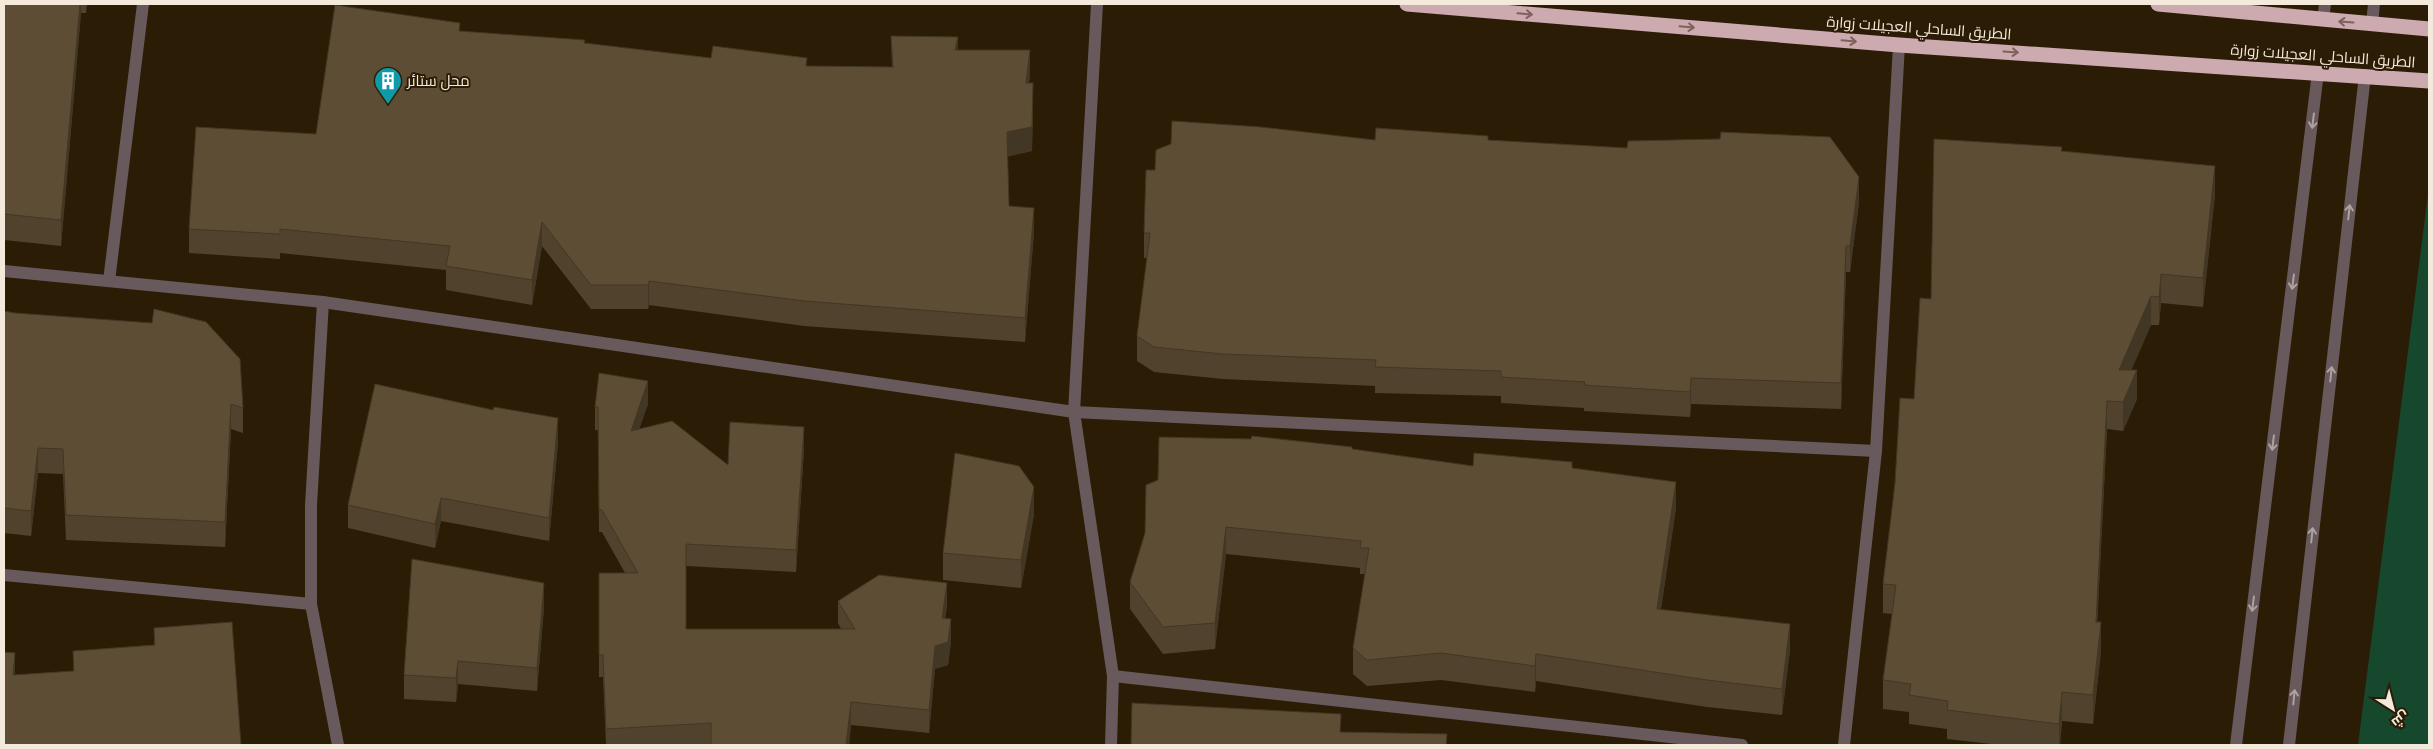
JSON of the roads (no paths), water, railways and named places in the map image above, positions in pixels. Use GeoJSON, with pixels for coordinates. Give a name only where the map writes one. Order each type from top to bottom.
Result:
{"type":"FeatureCollection","features":[{"type":"Feature","properties":{"kind":"highway","name":"الطريق الساحلي العجيلات زوارة"},"geometry":{"type":"LineString","coordinates":[[1407,4],[1899,45],[2365,75],[2429,81]]}},
{"type":"Feature","properties":{"kind":"highway"},"geometry":{"type":"LineString","coordinates":[[2158,4],[2429,29]]}},
{"type":"Feature","properties":{"kind":"street"},"geometry":{"type":"LineString","coordinates":[[109,281],[143,4]]}},
{"type":"Feature","properties":{"kind":"street"},"geometry":{"type":"LineString","coordinates":[[1097,4],[1074,412],[1113,676],[1111,745]]}},
{"type":"Feature","properties":{"kind":"street"},"geometry":{"type":"LineString","coordinates":[[2323,20],[2325,4]]}},
{"type":"Feature","properties":{"kind":"street"},"geometry":{"type":"LineString","coordinates":[[2372,24],[2374,4]]}},
{"type":"Feature","properties":{"kind":"street"},"geometry":{"type":"LineString","coordinates":[[1844,745],[1876,451],[1899,45]]}},
{"type":"Feature","properties":{"kind":"street"},"geometry":{"type":"LineString","coordinates":[[2236,745],[2318,72]]}},
{"type":"Feature","properties":{"kind":"street"},"geometry":{"type":"LineString","coordinates":[[2289,745],[2365,75]]}},
{"type":"Feature","properties":{"kind":"street"},"geometry":{"type":"LineString","coordinates":[[4,271],[322,302],[1074,412],[1876,451]]}},
{"type":"Feature","properties":{"kind":"street"},"geometry":{"type":"LineString","coordinates":[[322,302],[311,505],[312,604],[338,745]]}},
{"type":"Feature","properties":{"kind":"street"},"geometry":{"type":"LineString","coordinates":[[4,574],[312,604]]}},
{"type":"Feature","properties":{"kind":"street"},"geometry":{"type":"LineString","coordinates":[[1113,676],[1742,745]]}},
{"type":"Feature","properties":{"kind":"place","name":"محل ستائر"},"geometry":{"type":"Point","coordinates":[388,105]}}]}
